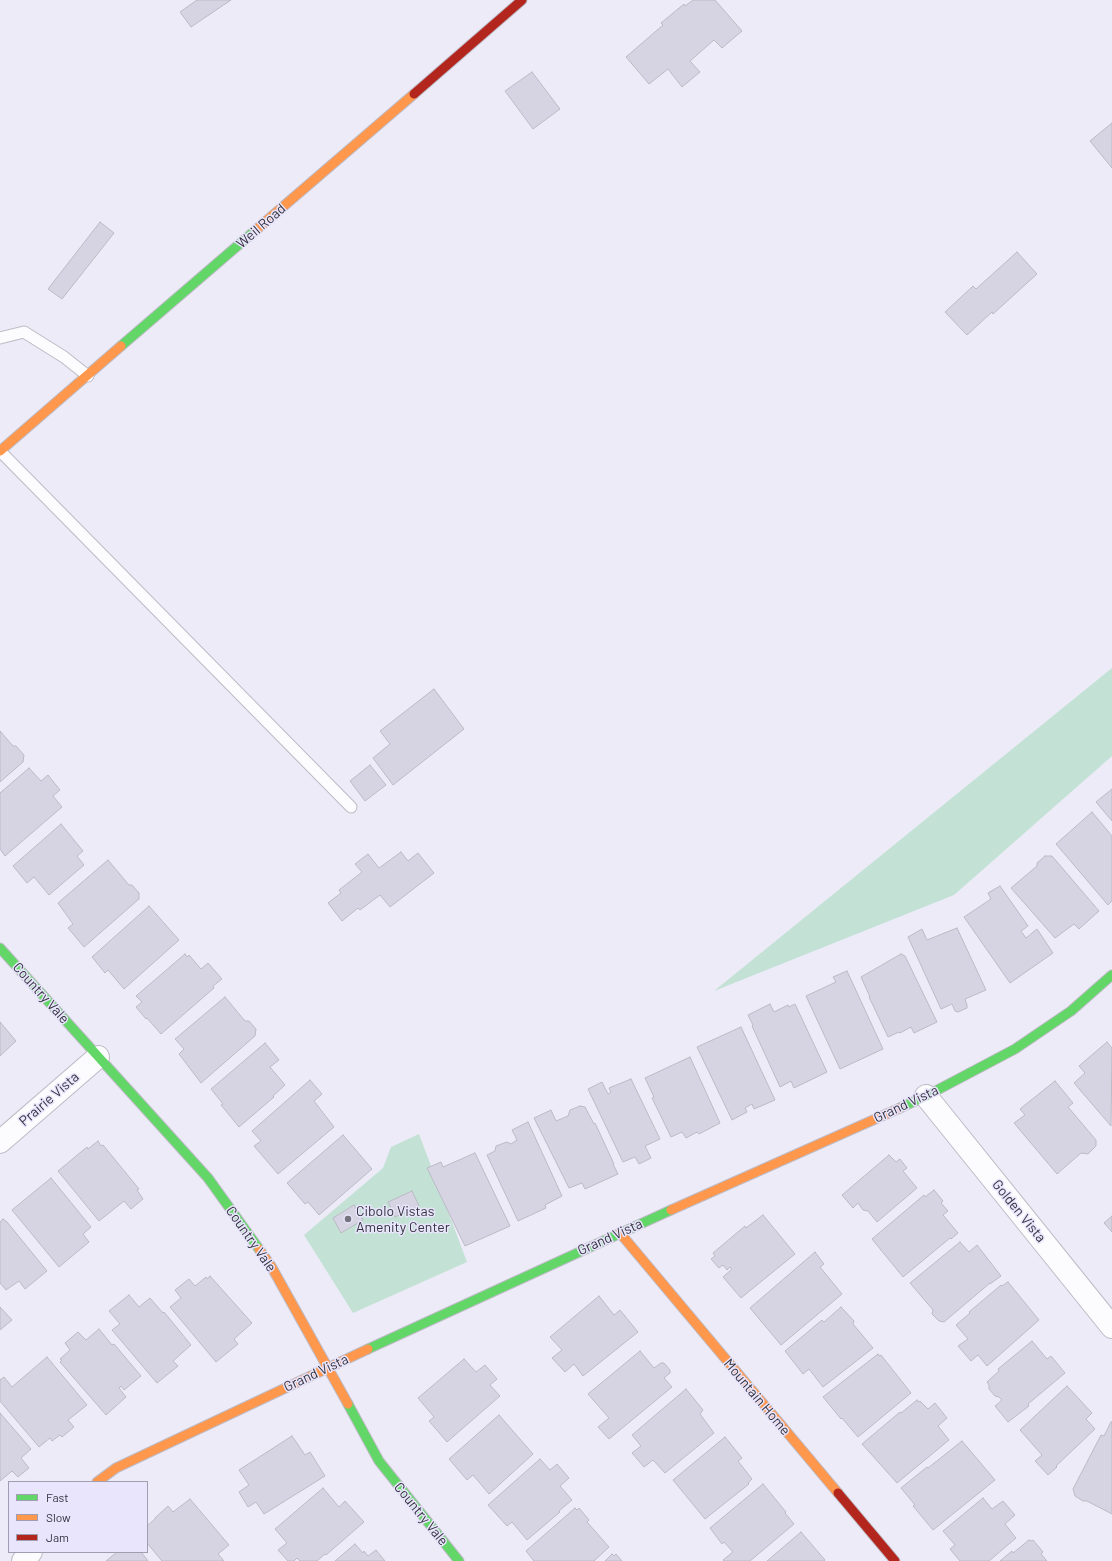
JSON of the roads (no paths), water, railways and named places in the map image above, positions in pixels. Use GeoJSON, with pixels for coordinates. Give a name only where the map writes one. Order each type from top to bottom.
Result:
{"type":"FeatureCollection","features":[{"type":"Feature","properties":{"kind":"street","name":"Weil Road"},"geometry":{"type":"LineString","coordinates":[[0,451],[522,0]]}},
{"type":"Feature","properties":{"kind":"street","name":"Country Vale"},"geometry":{"type":"LineString","coordinates":[[0,948],[208,1178],[271,1266],[328,1366],[379,1461],[459,1561]]}},
{"type":"Feature","properties":{"kind":"street","name":"Grand Vista"},"geometry":{"type":"LineString","coordinates":[[98,1481],[116,1468],[328,1366],[926,1096],[1015,1049],[1071,1011],[1112,975]]}},
{"type":"Feature","properties":{"kind":"street","name":"Prairie Vista"},"geometry":{"type":"LineString","coordinates":[[0,1142],[98,1057]]}},
{"type":"Feature","properties":{"kind":"street","name":"Golden Vista"},"geometry":{"type":"LineString","coordinates":[[926,1096],[1112,1327]]}},
{"type":"Feature","properties":{"kind":"street","name":"Mountain Home"},"geometry":{"type":"LineString","coordinates":[[620,1233],[895,1561]]}},
{"type":"Feature","properties":{"kind":"street"},"geometry":{"type":"LineString","coordinates":[[23,1561],[30,1553]]}},
{"type":"Feature","properties":{"kind":"lane"},"geometry":{"type":"LineString","coordinates":[[0,338],[24,332],[64,357],[88,376]]}},
{"type":"Feature","properties":{"kind":"lane"},"geometry":{"type":"LineString","coordinates":[[0,451],[351,807]]}},
{"type":"Feature","properties":{"kind":"place","name":"Cibolo Vistas Amenity Center"},"geometry":{"type":"Point","coordinates":[348,1219]}}]}
